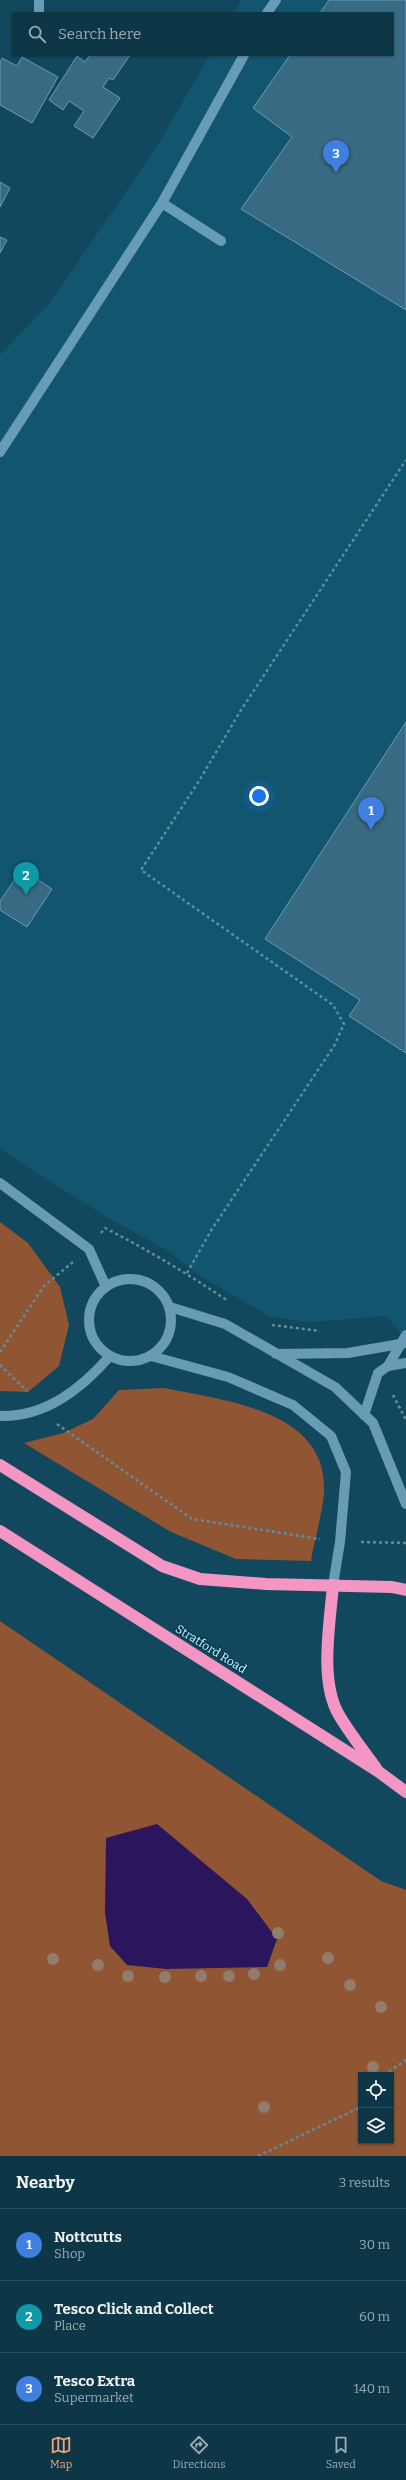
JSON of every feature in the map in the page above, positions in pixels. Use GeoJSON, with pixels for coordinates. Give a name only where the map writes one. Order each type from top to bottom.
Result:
{"type":"FeatureCollection","features":[{"type":"Feature","properties":{"kind":"highway"},"geometry":{"type":"LineString","coordinates":[[0,1466],[162,1566],[200,1579],[266,1584],[392,1587],[406,1590]]}},
{"type":"Feature","properties":{"kind":"highway","name":"Stratford Road"},"geometry":{"type":"LineString","coordinates":[[0,1531],[379,1772],[406,1792]]}},
{"type":"Feature","properties":{"kind":"highway"},"geometry":{"type":"LineString","coordinates":[[333,1585],[328,1659],[331,1689],[338,1714],[379,1772]]}},
{"type":"Feature","properties":{"kind":"street"},"geometry":{"type":"LineString","coordinates":[[39,0],[39,12]]}},
{"type":"Feature","properties":{"kind":"street"},"geometry":{"type":"LineString","coordinates":[[268,12],[276,0]]}},
{"type":"Feature","properties":{"kind":"street"},"geometry":{"type":"LineString","coordinates":[[0,452],[162,202],[243,56]]}},
{"type":"Feature","properties":{"kind":"street"},"geometry":{"type":"LineString","coordinates":[[162,202],[221,242]]}},
{"type":"Feature","properties":{"kind":"street"},"geometry":{"type":"LineString","coordinates":[[0,1183],[89,1249],[106,1286]]}},
{"type":"Feature","properties":{"kind":"street"},"geometry":{"type":"LineString","coordinates":[[130,1279],[144,1281],[158,1289],[170,1307],[172,1322],[168,1337],[160,1349],[151,1356],[133,1361],[110,1356],[99,1347],[91,1334],[88,1320],[94,1299],[106,1286],[119,1280],[130,1279]]}},
{"type":"Feature","properties":{"kind":"street"},"geometry":{"type":"LineString","coordinates":[[170,1307],[225,1324],[335,1387],[373,1422],[406,1504]]}},
{"type":"Feature","properties":{"kind":"street"},"geometry":{"type":"LineString","coordinates":[[364,1415],[378,1373],[388,1366],[403,1343],[406,1335]]}},
{"type":"Feature","properties":{"kind":"street"},"geometry":{"type":"LineString","coordinates":[[276,1354],[348,1353],[403,1343]]}},
{"type":"Feature","properties":{"kind":"street"},"geometry":{"type":"LineString","coordinates":[[0,1416],[18,1416],[40,1410],[70,1395],[92,1376],[110,1356]]}},
{"type":"Feature","properties":{"kind":"street"},"geometry":{"type":"LineString","coordinates":[[151,1356],[228,1376],[293,1405],[331,1436],[346,1472],[340,1542],[333,1585]]}},
{"type":"Feature","properties":{"kind":"street"},"geometry":{"type":"LineString","coordinates":[[388,1366],[406,1363]]}},
{"type":"Feature","properties":{"kind":"path"},"geometry":{"type":"LineString","coordinates":[[187,1273],[212,1229],[334,1046],[344,1024],[333,1004],[141,870],[199,781],[241,710],[406,460]]}},
{"type":"Feature","properties":{"kind":"path"},"geometry":{"type":"LineString","coordinates":[[0,1365],[24,1388],[40,1410],[64,1430],[192,1518],[340,1542],[406,1543]]}},
{"type":"Feature","properties":{"kind":"path"},"geometry":{"type":"LineString","coordinates":[[388,2072],[406,2060]]}},
{"type":"Feature","properties":{"kind":"path"},"geometry":{"type":"LineString","coordinates":[[258,2156],[359,2108]]}},
{"type":"Feature","properties":{"kind":"shaded area"},"geometry":{"type":"Polygon","coordinates":[[[242,0],[406,0],[406,1339],[386,1316],[310,1322],[271,1317],[200,1276],[170,1252],[103,1215],[0,1149],[0,355],[50,303],[157,146],[209,56],[394,56],[394,12],[235,12],[242,0]]]}},
{"type":"Feature","properties":{"kind":"shaded area"},"geometry":{"type":"Polygon","coordinates":[[[0,1222],[28,1243],[60,1287],[69,1325],[59,1366],[28,1392],[0,1391],[0,1222]]]}},
{"type":"Feature","properties":{"kind":"shaded area"},"geometry":{"type":"Polygon","coordinates":[[[164,1388],[239,1404],[265,1413],[288,1424],[307,1440],[319,1460],[324,1486],[321,1513],[311,1561],[236,1559],[171,1532],[24,1443],[63,1433],[93,1419],[119,1390],[164,1388]]]}},
{"type":"Feature","properties":{"kind":"shaded area"},"geometry":{"type":"Polygon","coordinates":[[[0,1621],[381,1881],[406,1890],[406,2156],[0,2156],[0,1621]]]}},
{"type":"Feature","properties":{"kind":"shaded area"},"geometry":{"type":"Polygon","coordinates":[[[157,1824],[247,1899],[277,1939],[267,1967],[166,1969],[127,1965],[110,1946],[105,1913],[106,1838],[157,1824]]]}},
{"type":"Feature","properties":{"kind":"building"},"geometry":{"type":"Polygon","coordinates":[[[329,0],[406,0],[406,310],[241,209],[292,137],[253,108],[289,56],[394,56],[394,12],[321,12],[329,0]]]}},
{"type":"Feature","properties":{"kind":"building"},"geometry":{"type":"Polygon","coordinates":[[[77,56],[85,62],[89,56],[129,56],[113,80],[109,78],[103,87],[120,98],[93,138],[74,126],[84,111],[69,101],[63,110],[49,100],[77,56]]]}},
{"type":"Feature","properties":{"kind":"building"},"geometry":{"type":"Polygon","coordinates":[[[22,57],[58,77],[32,123],[0,105],[0,63],[2,58],[17,66],[22,57]]]}},
{"type":"Feature","properties":{"kind":"building"},"geometry":{"type":"Polygon","coordinates":[[[0,182],[10,188],[0,207],[0,182]]]}},
{"type":"Feature","properties":{"kind":"building"},"geometry":{"type":"Polygon","coordinates":[[[0,237],[7,240],[0,253],[0,237]]]}},
{"type":"Feature","properties":{"kind":"building"},"geometry":{"type":"Polygon","coordinates":[[[406,722],[406,1053],[349,1016],[360,1000],[265,939],[406,722]]]}},
{"type":"Feature","properties":{"kind":"building"},"geometry":{"type":"Polygon","coordinates":[[[22,869],[52,889],[27,927],[0,910],[0,901],[22,869]]]}},
{"type":"Feature","properties":{"kind":"place","name":"Tesco Extra"},"geometry":{"type":"Point","coordinates":[336,173]}},
{"type":"Feature","properties":{"kind":"place","name":"Nottcutts"},"geometry":{"type":"Point","coordinates":[371,830]}},
{"type":"Feature","properties":{"kind":"place","name":"Tesco Click and Collect"},"geometry":{"type":"Point","coordinates":[26,895]}}]}
